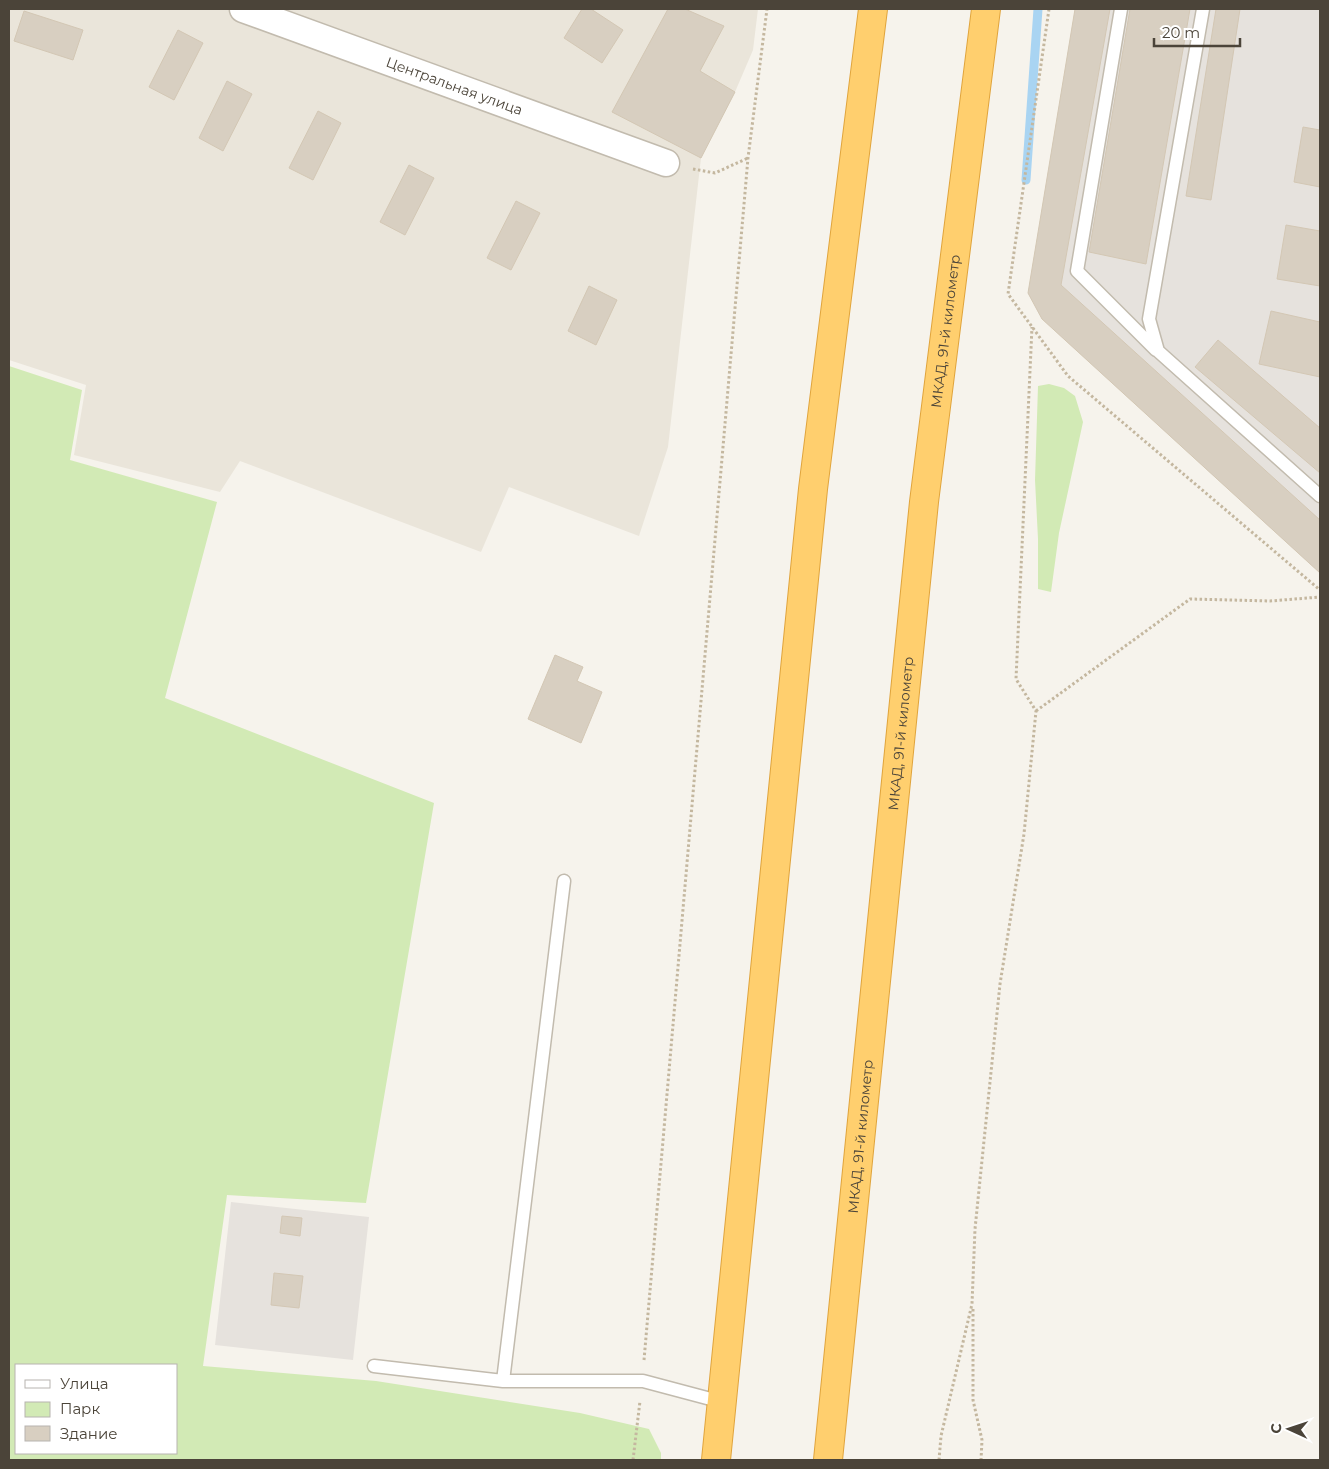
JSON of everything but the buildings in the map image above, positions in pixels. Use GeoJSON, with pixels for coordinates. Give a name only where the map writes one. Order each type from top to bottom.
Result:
{"type":"FeatureCollection","features":[{"type":"Feature","properties":{"kind":"highway"},"geometry":{"type":"LineString","coordinates":[[716,1460],[813,489],[873,9]]}},
{"type":"Feature","properties":{"kind":"highway","name":"МКАД, 91-й километр"},"geometry":{"type":"LineString","coordinates":[[828,1460],[924,502],[986,9]]}},
{"type":"Feature","properties":{"kind":"street","name":"Центральная улица"},"geometry":{"type":"LineString","coordinates":[[243,9],[666,163]]}},
{"type":"Feature","properties":{"kind":"lane"},"geometry":{"type":"LineString","coordinates":[[1121,9],[1076,271],[1158,351],[1320,496]]}},
{"type":"Feature","properties":{"kind":"lane"},"geometry":{"type":"LineString","coordinates":[[1158,351],[1149,319],[1203,9]]}},
{"type":"Feature","properties":{"kind":"lane"},"geometry":{"type":"LineString","coordinates":[[504,1380],[564,881]]}},
{"type":"Feature","properties":{"kind":"lane"},"geometry":{"type":"LineString","coordinates":[[374,1366],[504,1380],[643,1381],[722,1402]]}},
{"type":"Feature","properties":{"kind":"path"},"geometry":{"type":"LineString","coordinates":[[633,1460],[643,1381],[748,158],[767,9]]}},
{"type":"Feature","properties":{"kind":"path"},"geometry":{"type":"LineString","coordinates":[[1049,9],[1008,294],[1068,376],[1320,590]]}},
{"type":"Feature","properties":{"kind":"path"},"geometry":{"type":"LineString","coordinates":[[666,163],[715,173],[748,158]]}},
{"type":"Feature","properties":{"kind":"path"},"geometry":{"type":"LineString","coordinates":[[981,1460],[982,1440],[973,1400],[973,1299],[976,1229],[1000,984],[1024,834],[1036,710],[1016,679],[1032,327]]}},
{"type":"Feature","properties":{"kind":"path"},"geometry":{"type":"LineString","coordinates":[[1036,710],[1190,599],[1270,601],[1320,597]]}},
{"type":"Feature","properties":{"kind":"path"},"geometry":{"type":"LineString","coordinates":[[939,1460],[941,1436],[973,1299]]}},
{"type":"Feature","properties":{"kind":"shaded area"},"geometry":{"type":"Polygon","coordinates":[[[9,9],[758,9],[753,50],[735,92],[701,158],[668,447],[639,536],[509,487],[481,552],[240,461],[220,492],[74,455],[86,385],[9,360],[9,9]]]}},
{"type":"Feature","properties":{"kind":"shaded area"},"geometry":{"type":"Polygon","coordinates":[[[1075,9],[1320,9],[1320,573],[1042,319],[1028,293],[1075,9]]]}},
{"type":"Feature","properties":{"kind":"shaded area"},"geometry":{"type":"Polygon","coordinates":[[[231,1202],[369,1217],[353,1360],[215,1345],[231,1202]]]}},
{"type":"Feature","properties":{"kind":"green space"},"geometry":{"type":"Polygon","coordinates":[[[9,366],[82,390],[70,460],[217,502],[165,698],[434,803],[366,1203],[227,1195],[203,1366],[376,1381],[580,1413],[649,1429],[661,1453],[661,1460],[9,1460],[9,366]]]}},
{"type":"Feature","properties":{"kind":"green space"},"geometry":{"type":"Polygon","coordinates":[[[1049,384],[1064,388],[1075,396],[1083,422],[1059,533],[1051,592],[1038,589],[1035,480],[1038,386],[1049,384]]]}},
{"type":"Feature","properties":{"kind":"waterway"},"geometry":{"type":"LineString","coordinates":[[1026,180],[1038,9]]}}]}
